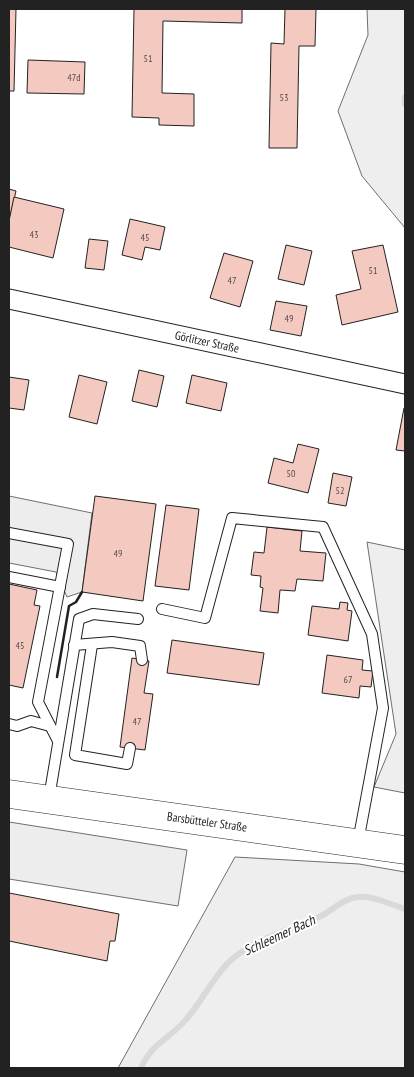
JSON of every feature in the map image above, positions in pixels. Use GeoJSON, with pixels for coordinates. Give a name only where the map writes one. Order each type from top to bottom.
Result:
{"type":"FeatureCollection","features":[{"type":"Feature","properties":{"kind":"main road","name":"Barsbütteler Straße"},"geometry":{"type":"LineString","coordinates":[[9,794],[405,850]]}},
{"type":"Feature","properties":{"kind":"street","name":"Görlitzer Straße"},"geometry":{"type":"LineString","coordinates":[[9,299],[405,384]]}},
{"type":"Feature","properties":{"kind":"lane"},"geometry":{"type":"LineString","coordinates":[[162,609],[205,618],[232,518],[323,527],[372,634],[383,708],[358,843]]}},
{"type":"Feature","properties":{"kind":"lane"},"geometry":{"type":"LineString","coordinates":[[9,532],[68,544],[38,702],[58,741]]}},
{"type":"Feature","properties":{"kind":"lane"},"geometry":{"type":"LineString","coordinates":[[9,577],[60,588]]}},
{"type":"Feature","properties":{"kind":"lane"},"geometry":{"type":"LineString","coordinates":[[48,799],[79,619],[93,614],[138,619]]}},
{"type":"Feature","properties":{"kind":"lane"},"geometry":{"type":"LineString","coordinates":[[74,645],[112,642],[140,646],[142,660]]}},
{"type":"Feature","properties":{"kind":"lane"},"geometry":{"type":"LineString","coordinates":[[92,645],[75,755],[127,764],[130,748]]}},
{"type":"Feature","properties":{"kind":"lane"},"geometry":{"type":"LineString","coordinates":[[9,724],[17,726],[31,721],[50,726]]}},
{"type":"Feature","properties":{"kind":"shaded area"},"geometry":{"type":"Polygon","coordinates":[[[367,9],[405,9],[405,228],[362,176],[338,111],[368,35],[367,9]]]}},
{"type":"Feature","properties":{"kind":"shaded area"},"geometry":{"type":"Polygon","coordinates":[[[9,496],[92,513],[82,592],[67,597],[56,572],[9,563],[9,496]]]}},
{"type":"Feature","properties":{"kind":"shaded area"},"geometry":{"type":"Polygon","coordinates":[[[367,542],[405,550],[405,793],[374,787],[396,734],[367,542]]]}},
{"type":"Feature","properties":{"kind":"shaded area"},"geometry":{"type":"Polygon","coordinates":[[[9,822],[187,850],[178,906],[9,879],[9,822]]]}},
{"type":"Feature","properties":{"kind":"shaded area"},"geometry":{"type":"Polygon","coordinates":[[[235,857],[359,864],[405,872],[405,1068],[118,1068],[235,857]]]}},
{"type":"Feature","properties":{"kind":"building"},"geometry":{"type":"Polygon","coordinates":[[[9,9],[16,9],[14,91],[9,91],[9,9]]]}},
{"type":"Feature","properties":{"kind":"building"},"geometry":{"type":"Polygon","coordinates":[[[134,9],[242,9],[242,23],[163,21],[162,93],[194,94],[194,126],[159,125],[159,118],[132,117],[134,9]]]}},
{"type":"Feature","properties":{"kind":"building"},"geometry":{"type":"Polygon","coordinates":[[[285,9],[316,9],[315,46],[299,46],[297,148],[269,148],[271,43],[284,44],[285,9]]]}},
{"type":"Feature","properties":{"kind":"building"},"geometry":{"type":"Polygon","coordinates":[[[28,60],[85,62],[84,94],[27,93],[28,60]]]}},
{"type":"Feature","properties":{"kind":"building"},"geometry":{"type":"Polygon","coordinates":[[[9,189],[16,191],[9,221],[9,189]]]}},
{"type":"Feature","properties":{"kind":"building"},"geometry":{"type":"Polygon","coordinates":[[[14,197],[64,209],[53,258],[9,247],[9,221],[14,197]]]}},
{"type":"Feature","properties":{"kind":"building"},"geometry":{"type":"Polygon","coordinates":[[[130,219],[165,227],[160,250],[145,247],[142,260],[122,255],[130,219]]]}},
{"type":"Feature","properties":{"kind":"building"},"geometry":{"type":"Polygon","coordinates":[[[89,239],[108,241],[104,270],[85,268],[89,239]]]}},
{"type":"Feature","properties":{"kind":"building"},"geometry":{"type":"Polygon","coordinates":[[[286,245],[312,251],[304,285],[278,279],[286,245]]]}},
{"type":"Feature","properties":{"kind":"building"},"geometry":{"type":"Polygon","coordinates":[[[383,245],[398,312],[342,325],[336,295],[361,289],[352,251],[383,245]]]}},
{"type":"Feature","properties":{"kind":"building"},"geometry":{"type":"Polygon","coordinates":[[[224,253],[253,261],[240,307],[210,298],[224,253]]]}},
{"type":"Feature","properties":{"kind":"building"},"geometry":{"type":"Polygon","coordinates":[[[276,301],[307,306],[301,336],[270,330],[276,301]]]}},
{"type":"Feature","properties":{"kind":"building"},"geometry":{"type":"Polygon","coordinates":[[[139,370],[164,376],[157,407],[132,401],[139,370]]]}},
{"type":"Feature","properties":{"kind":"building"},"geometry":{"type":"Polygon","coordinates":[[[79,375],[107,382],[97,424],[69,417],[79,375]]]}},
{"type":"Feature","properties":{"kind":"building"},"geometry":{"type":"Polygon","coordinates":[[[192,375],[227,383],[221,411],[186,403],[192,375]]]}},
{"type":"Feature","properties":{"kind":"building"},"geometry":{"type":"Polygon","coordinates":[[[9,377],[29,380],[24,410],[9,408],[9,377]]]}},
{"type":"Feature","properties":{"kind":"building"},"geometry":{"type":"Polygon","coordinates":[[[405,408],[405,451],[396,450],[405,408]]]}},
{"type":"Feature","properties":{"kind":"building"},"geometry":{"type":"Polygon","coordinates":[[[298,444],[319,449],[308,493],[268,483],[274,458],[293,463],[298,444]]]}},
{"type":"Feature","properties":{"kind":"building"},"geometry":{"type":"Polygon","coordinates":[[[333,473],[352,477],[346,506],[328,503],[333,473]]]}},
{"type":"Feature","properties":{"kind":"building"},"geometry":{"type":"Polygon","coordinates":[[[95,496],[156,504],[143,601],[82,592],[95,496]]]}},
{"type":"Feature","properties":{"kind":"building"},"geometry":{"type":"Polygon","coordinates":[[[166,505],[199,509],[189,590],[155,586],[166,505]]]}},
{"type":"Feature","properties":{"kind":"building"},"geometry":{"type":"Polygon","coordinates":[[[267,527],[302,531],[300,551],[326,553],[323,581],[297,579],[295,591],[280,590],[278,613],[260,611],[263,588],[260,587],[261,576],[251,575],[254,552],[264,553],[267,527]]]}},
{"type":"Feature","properties":{"kind":"building"},"geometry":{"type":"Polygon","coordinates":[[[9,584],[37,590],[34,605],[40,606],[23,688],[9,685],[9,584]]]}},
{"type":"Feature","properties":{"kind":"building"},"geometry":{"type":"Polygon","coordinates":[[[340,602],[348,603],[347,610],[352,611],[348,641],[308,635],[312,606],[339,609],[340,602]]]}},
{"type":"Feature","properties":{"kind":"building"},"geometry":{"type":"Polygon","coordinates":[[[172,640],[264,653],[259,685],[167,673],[172,640]]]}},
{"type":"Feature","properties":{"kind":"building"},"geometry":{"type":"Polygon","coordinates":[[[327,655],[363,660],[362,670],[373,671],[371,687],[360,686],[359,698],[322,693],[327,655]]]}},
{"type":"Feature","properties":{"kind":"building"},"geometry":{"type":"Polygon","coordinates":[[[132,658],[149,661],[144,693],[153,694],[145,750],[120,747],[132,658]]]}},
{"type":"Feature","properties":{"kind":"building"},"geometry":{"type":"Polygon","coordinates":[[[9,893],[119,914],[115,941],[110,941],[107,961],[9,941],[9,893]]]}},
{"type":"Feature","properties":{"kind":"waterway","name":"Schleemer Bach"},"geometry":{"type":"LineString","coordinates":[[405,97],[405,104]]}},
{"type":"Feature","properties":{"kind":"waterway","name":"Schleemer Bach"},"geometry":{"type":"LineString","coordinates":[[141,1068],[154,1048],[176,1030],[188,1017],[223,968],[251,946],[321,916],[353,898],[369,897],[405,909]]}},
{"type":"Feature","properties":{"kind":"wall"},"geometry":{"type":"LineString","coordinates":[[57,677],[69,606],[76,602],[82,592]]}}]}
